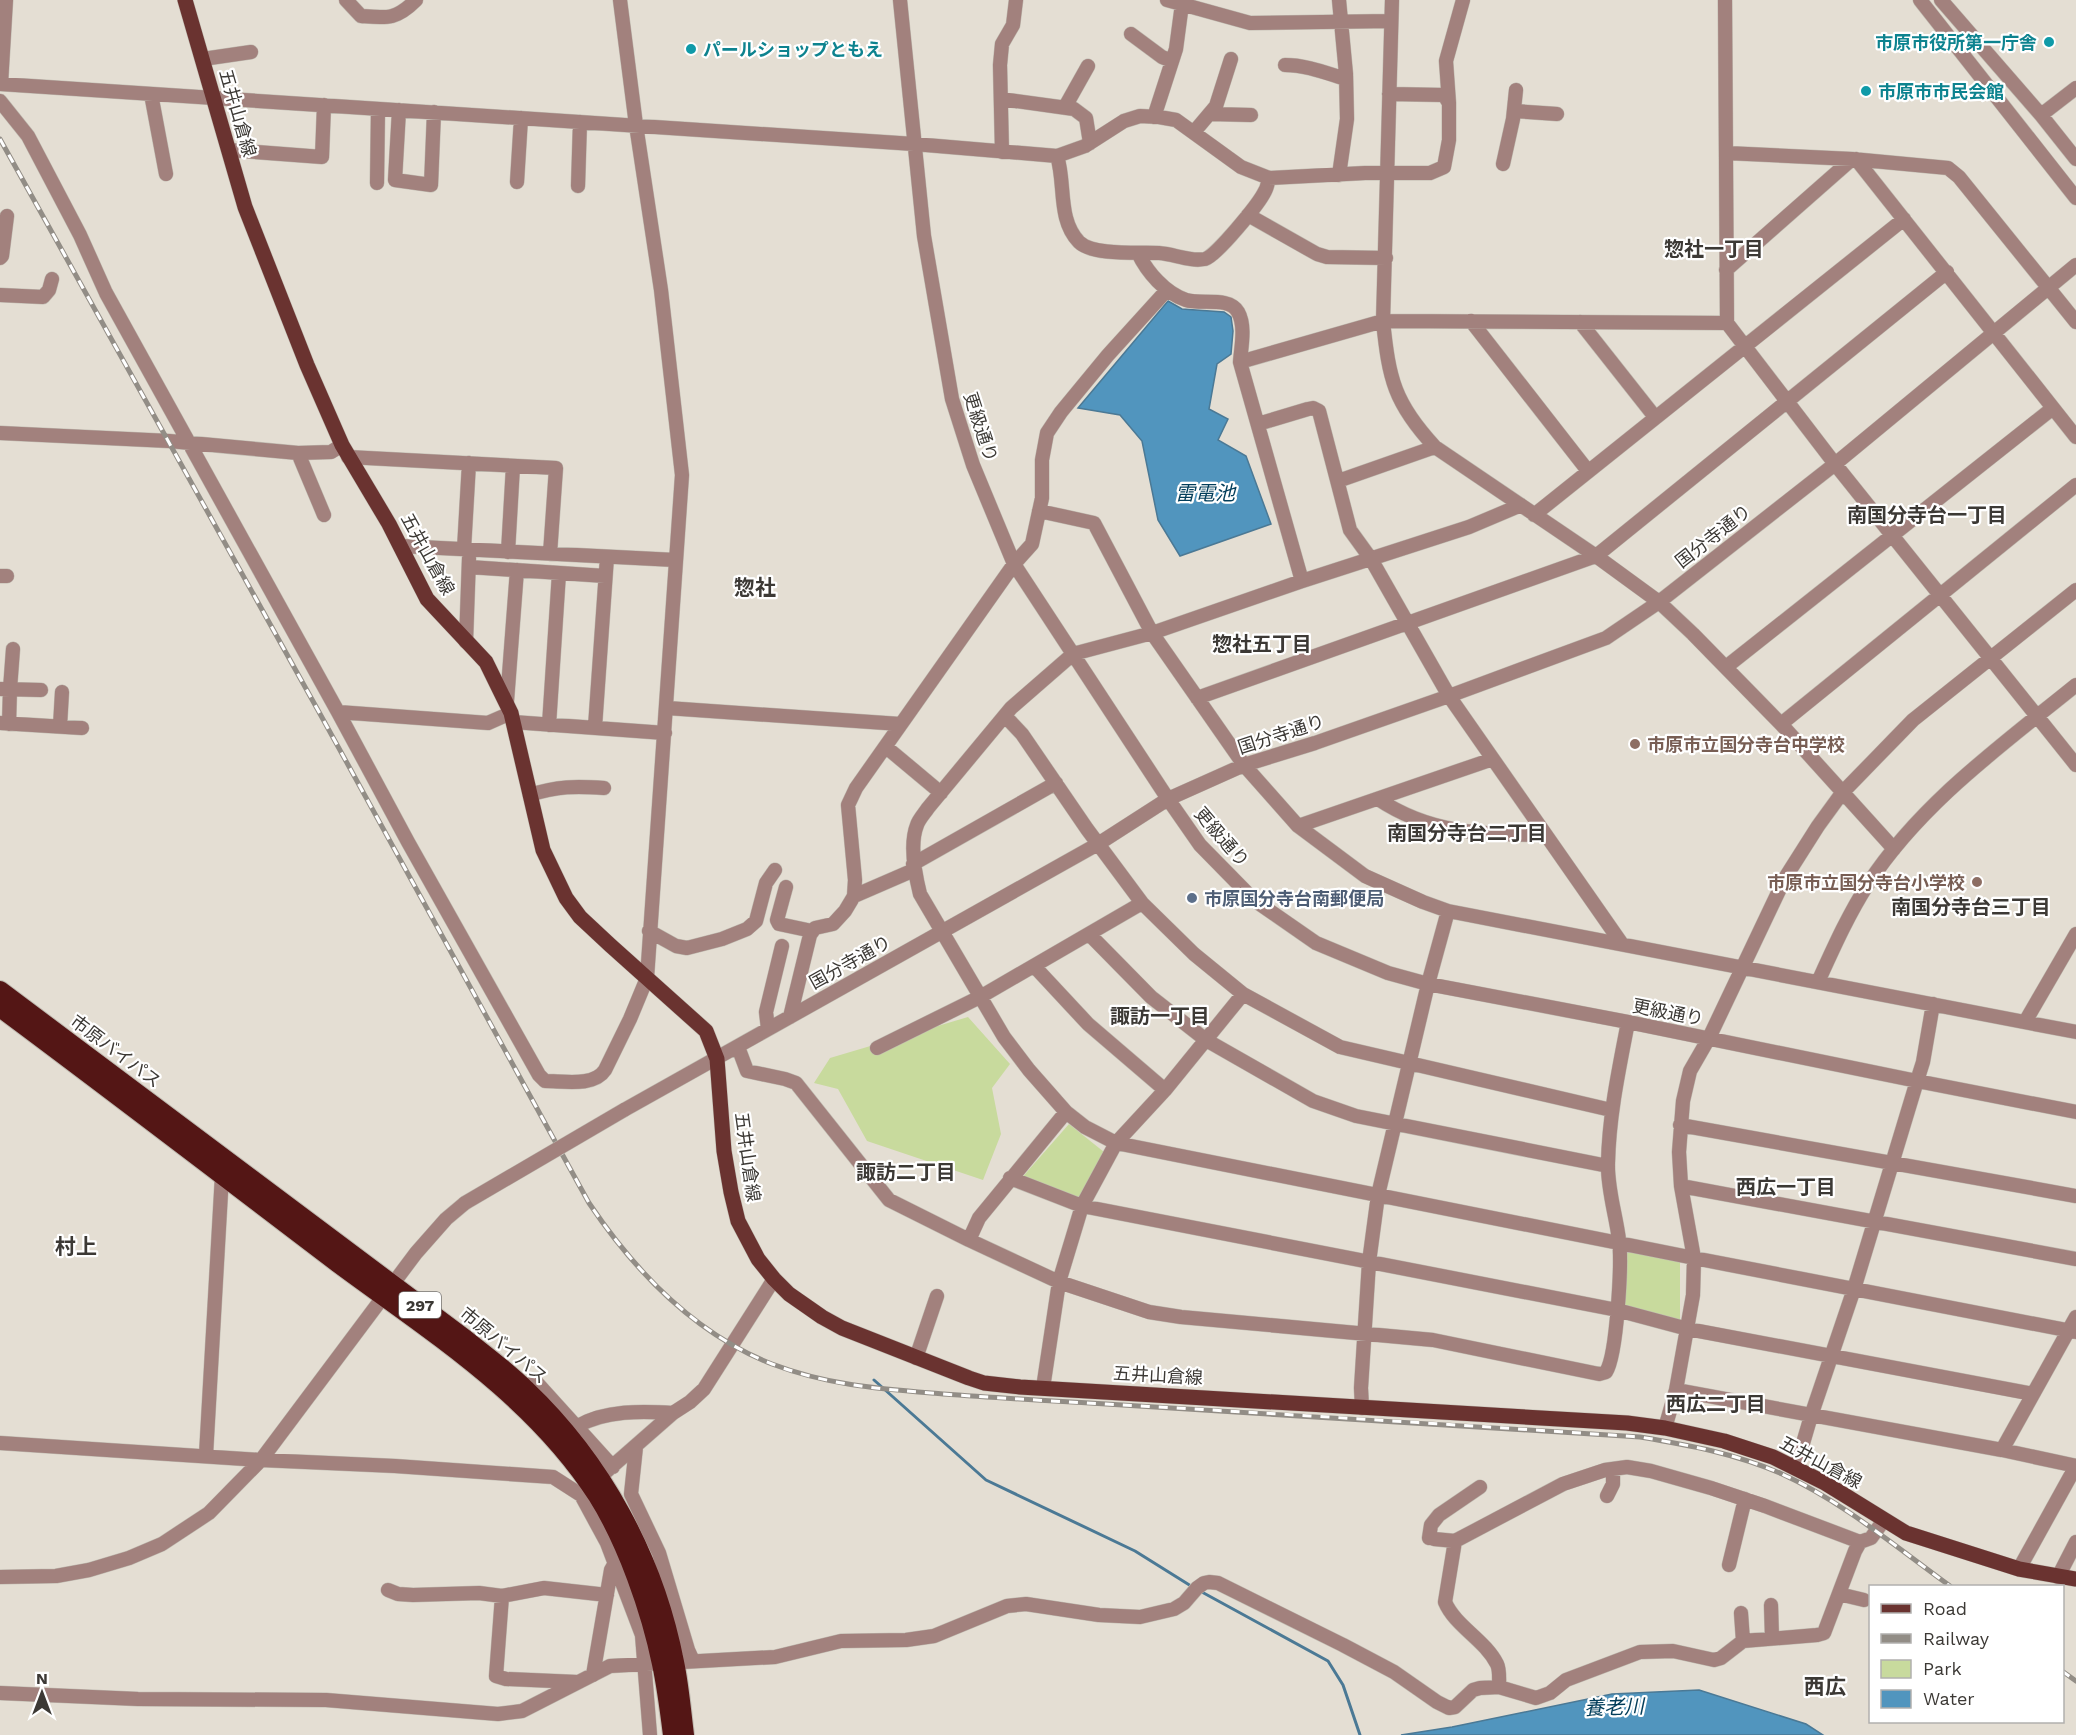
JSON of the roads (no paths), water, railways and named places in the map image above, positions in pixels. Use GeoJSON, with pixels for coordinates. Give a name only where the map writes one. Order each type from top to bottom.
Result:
{"type":"FeatureCollection","features":[{"type":"Feature","properties":{"kind":"highway","name":"市原バイパス"},"geometry":{"type":"LineString","coordinates":[[0,990],[387,1290],[521,1406],[554,1439],[584,1476],[614,1526],[630,1564],[669,1663],[672,1735]]}},
{"type":"Feature","properties":{"kind":"highway","name":"市原バイパス"},"geometry":{"type":"LineString","coordinates":[[0,1008],[222,1175],[387,1290],[466,1339],[525,1388],[573,1441],[607,1472],[656,1589],[685,1735]]}},
{"type":"Feature","properties":{"kind":"main road","name":"五井山倉線"},"geometry":{"type":"LineString","coordinates":[[185,0],[245,207],[307,364],[345,451],[400,546],[427,599],[486,662],[510,712],[543,850],[566,898],[580,916],[706,1030],[717,1059],[724,1151],[734,1206],[747,1241],[758,1260],[789,1294],[842,1328],[984,1383],[1627,1423],[1665,1428],[1724,1441],[1796,1467],[1906,1533],[2019,1569],[2076,1579]]}},
{"type":"Feature","properties":{"kind":"street"},"geometry":{"type":"LineString","coordinates":[[6,0],[1,84],[636,125],[1057,156],[1090,143],[1124,121],[1140,116],[1154,117],[1176,120],[1241,167],[1269,178],[1430,173],[1444,167],[1449,141],[1446,61],[1463,0]]}},
{"type":"Feature","properties":{"kind":"street"},"geometry":{"type":"LineString","coordinates":[[346,0],[361,16],[390,18],[405,11],[416,0]]}},
{"type":"Feature","properties":{"kind":"street"},"geometry":{"type":"LineString","coordinates":[[0,101],[28,136],[80,235],[106,293],[539,1075],[545,1081],[589,1081],[601,1077],[630,1019],[647,978],[682,475],[661,290],[620,0]]}},
{"type":"Feature","properties":{"kind":"street","name":"更級通り"},"geometry":{"type":"LineString","coordinates":[[900,0],[924,236],[952,399],[973,465],[1014,564],[1200,845],[1254,900],[1316,942],[1388,973],[1428,984],[2076,1112]]}},
{"type":"Feature","properties":{"kind":"street"},"geometry":{"type":"LineString","coordinates":[[1002,152],[1000,65],[1002,44],[1013,25],[1017,0]]}},
{"type":"Feature","properties":{"kind":"street"},"geometry":{"type":"LineString","coordinates":[[1167,0],[1250,23],[1391,21]]}},
{"type":"Feature","properties":{"kind":"street"},"geometry":{"type":"LineString","coordinates":[[1339,0],[1347,119],[1339,175]]}},
{"type":"Feature","properties":{"kind":"street"},"geometry":{"type":"LineString","coordinates":[[1392,0],[1383,321],[1388,365],[1399,401],[1418,429],[1435,447],[1596,556],[1659,602],[1726,667],[1894,849]]}},
{"type":"Feature","properties":{"kind":"street"},"geometry":{"type":"LineString","coordinates":[[1725,0],[1727,323],[1835,464],[2076,765]]}},
{"type":"Feature","properties":{"kind":"street"},"geometry":{"type":"LineString","coordinates":[[1920,0],[2076,198]]}},
{"type":"Feature","properties":{"kind":"street"},"geometry":{"type":"LineString","coordinates":[[1941,0],[2076,159]]}},
{"type":"Feature","properties":{"kind":"street"},"geometry":{"type":"LineString","coordinates":[[1154,117],[1173,61],[1180,31],[1182,4]]}},
{"type":"Feature","properties":{"kind":"street"},"geometry":{"type":"LineString","coordinates":[[1131,34],[1162,57],[1173,61]]}},
{"type":"Feature","properties":{"kind":"street"},"geometry":{"type":"LineString","coordinates":[[203,59],[251,52]]}},
{"type":"Feature","properties":{"kind":"street"},"geometry":{"type":"LineString","coordinates":[[1194,132],[1215,106],[1231,59]]}},
{"type":"Feature","properties":{"kind":"street"},"geometry":{"type":"LineString","coordinates":[[1285,65],[1303,65],[1346,79]]}},
{"type":"Feature","properties":{"kind":"street"},"geometry":{"type":"LineString","coordinates":[[1065,107],[1088,66]]}},
{"type":"Feature","properties":{"kind":"street"},"geometry":{"type":"LineString","coordinates":[[2041,115],[2076,88]]}},
{"type":"Feature","properties":{"kind":"street"},"geometry":{"type":"LineString","coordinates":[[1503,164],[1516,90]]}},
{"type":"Feature","properties":{"kind":"street"},"geometry":{"type":"LineString","coordinates":[[152,94],[166,174]]}},
{"type":"Feature","properties":{"kind":"street"},"geometry":{"type":"LineString","coordinates":[[1389,94],[1444,95],[1449,103]]}},
{"type":"Feature","properties":{"kind":"street"},"geometry":{"type":"LineString","coordinates":[[1001,99],[1074,109],[1086,118],[1090,143]]}},
{"type":"Feature","properties":{"kind":"street"},"geometry":{"type":"LineString","coordinates":[[229,150],[322,156],[324,105]]}},
{"type":"Feature","properties":{"kind":"street"},"geometry":{"type":"LineString","coordinates":[[377,183],[378,109]]}},
{"type":"Feature","properties":{"kind":"street"},"geometry":{"type":"LineString","coordinates":[[399,111],[395,180],[431,185],[434,112]]}},
{"type":"Feature","properties":{"kind":"street"},"geometry":{"type":"LineString","coordinates":[[1514,111],[1557,114]]}},
{"type":"Feature","properties":{"kind":"street"},"geometry":{"type":"LineString","coordinates":[[1210,114],[1251,115]]}},
{"type":"Feature","properties":{"kind":"street"},"geometry":{"type":"LineString","coordinates":[[517,182],[521,118]]}},
{"type":"Feature","properties":{"kind":"street"},"geometry":{"type":"LineString","coordinates":[[578,186],[580,122]]}},
{"type":"Feature","properties":{"kind":"street"},"geometry":{"type":"LineString","coordinates":[[1726,153],[1854,159],[1948,168],[1959,177],[2076,322]]}},
{"type":"Feature","properties":{"kind":"street"},"geometry":{"type":"LineString","coordinates":[[1057,156],[1061,170],[1065,214],[1077,240],[1089,248],[1161,253],[1192,259],[1206,258],[1216,251],[1265,192],[1269,178]]}},
{"type":"Feature","properties":{"kind":"street"},"geometry":{"type":"LineString","coordinates":[[1854,159],[1947,272],[2076,437]]}},
{"type":"Feature","properties":{"kind":"street"},"geometry":{"type":"LineString","coordinates":[[1726,270],[1854,159]]}},
{"type":"Feature","properties":{"kind":"street"},"geometry":{"type":"LineString","coordinates":[[1248,215],[1317,254],[1327,257],[1386,258]]}},
{"type":"Feature","properties":{"kind":"street"},"geometry":{"type":"LineString","coordinates":[[0,258],[7,216]]}},
{"type":"Feature","properties":{"kind":"street"},"geometry":{"type":"LineString","coordinates":[[1534,515],[1904,219]]}},
{"type":"Feature","properties":{"kind":"street"},"geometry":{"type":"LineString","coordinates":[[1138,253],[1147,268],[1167,290],[1186,300],[1225,303],[1236,309],[1242,321],[1240,362],[1302,581]]}},
{"type":"Feature","properties":{"kind":"street","name":"国分寺通り"},"geometry":{"type":"LineString","coordinates":[[0,1577],[56,1576],[88,1570],[129,1558],[162,1544],[209,1513],[261,1460],[387,1290],[432,1234],[465,1203],[624,1110],[1098,844],[1168,799],[1244,765],[1449,696],[1606,638],[1659,602],[1835,464],[2076,265]]}},
{"type":"Feature","properties":{"kind":"street"},"geometry":{"type":"LineString","coordinates":[[1197,698],[1596,556],[1947,272]]}},
{"type":"Feature","properties":{"kind":"street"},"geometry":{"type":"LineString","coordinates":[[0,296],[43,297],[49,290],[52,279]]}},
{"type":"Feature","properties":{"kind":"street"},"geometry":{"type":"LineString","coordinates":[[790,1017],[812,931],[815,928],[833,924],[845,912],[854,896],[855,880],[848,805],[856,788],[1014,564],[1032,544],[1042,498],[1042,460],[1047,433],[1061,412],[1108,355],[1167,290]]}},
{"type":"Feature","properties":{"kind":"street"},"geometry":{"type":"LineString","coordinates":[[1240,362],[1383,321],[1727,323]]}},
{"type":"Feature","properties":{"kind":"street"},"geometry":{"type":"LineString","coordinates":[[1471,321],[1588,471]]}},
{"type":"Feature","properties":{"kind":"street"},"geometry":{"type":"LineString","coordinates":[[1580,322],[1655,417]]}},
{"type":"Feature","properties":{"kind":"street"},"geometry":{"type":"LineString","coordinates":[[1258,424],[1308,409],[1313,408],[1319,411],[1350,530],[1371,560],[1449,696],[1622,944]]}},
{"type":"Feature","properties":{"kind":"street"},"geometry":{"type":"LineString","coordinates":[[1726,667],[2053,408]]}},
{"type":"Feature","properties":{"kind":"street"},"geometry":{"type":"LineString","coordinates":[[0,433],[188,443],[298,453],[345,451],[469,463],[556,468],[550,554]]}},
{"type":"Feature","properties":{"kind":"street"},"geometry":{"type":"LineString","coordinates":[[1338,481],[1435,447]]}},
{"type":"Feature","properties":{"kind":"street"},"geometry":{"type":"LineString","coordinates":[[298,453],[324,515]]}},
{"type":"Feature","properties":{"kind":"street"},"geometry":{"type":"LineString","coordinates":[[466,642],[469,463]]}},
{"type":"Feature","properties":{"kind":"street"},"geometry":{"type":"LineString","coordinates":[[508,552],[513,466]]}},
{"type":"Feature","properties":{"kind":"street"},"geometry":{"type":"LineString","coordinates":[[1780,724],[2076,485]]}},
{"type":"Feature","properties":{"kind":"street"},"geometry":{"type":"LineString","coordinates":[[1521,505],[1469,527],[1371,560],[1302,581],[1152,633],[1074,654],[1011,708],[916,826],[914,867],[920,894],[1004,1037],[1066,1112],[1085,1127],[1116,1143],[1620,1244],[2072,1331]]}},
{"type":"Feature","properties":{"kind":"street"},"geometry":{"type":"LineString","coordinates":[[1039,511],[1094,523],[1152,633],[1244,765],[1298,826],[1365,876],[1448,911],[2076,1032]]}},
{"type":"Feature","properties":{"kind":"street"},"geometry":{"type":"LineString","coordinates":[[400,546],[675,560]]}},
{"type":"Feature","properties":{"kind":"street"},"geometry":{"type":"LineString","coordinates":[[595,727],[607,557]]}},
{"type":"Feature","properties":{"kind":"street"},"geometry":{"type":"LineString","coordinates":[[469,567],[606,576]]}},
{"type":"Feature","properties":{"kind":"street"},"geometry":{"type":"LineString","coordinates":[[510,712],[517,570]]}},
{"type":"Feature","properties":{"kind":"street"},"geometry":{"type":"LineString","coordinates":[[549,724],[560,573]]}},
{"type":"Feature","properties":{"kind":"street"},"geometry":{"type":"LineString","coordinates":[[1665,1428],[1676,1390],[1693,1294],[1694,1258],[1681,1186],[1678,1152],[1683,1101],[1690,1071],[1709,1038],[1785,878],[1842,793],[1913,720],[2076,590]]}},
{"type":"Feature","properties":{"kind":"street"},"geometry":{"type":"LineString","coordinates":[[13,649],[5,689],[5,723],[82,728]]}},
{"type":"Feature","properties":{"kind":"street"},"geometry":{"type":"LineString","coordinates":[[1818,982],[1844,925],[1868,884],[1894,849],[1966,774],[2076,685]]}},
{"type":"Feature","properties":{"kind":"street"},"geometry":{"type":"LineString","coordinates":[[5,689],[41,690]]}},
{"type":"Feature","properties":{"kind":"street"},"geometry":{"type":"LineString","coordinates":[[60,726],[62,692]]}},
{"type":"Feature","properties":{"kind":"street"},"geometry":{"type":"LineString","coordinates":[[667,708],[900,724]]}},
{"type":"Feature","properties":{"kind":"street"},"geometry":{"type":"LineString","coordinates":[[338,712],[488,723],[510,712],[549,724],[665,733]]}},
{"type":"Feature","properties":{"kind":"street"},"geometry":{"type":"LineString","coordinates":[[1005,716],[1022,734],[1142,903],[1194,954],[1243,994],[1340,1047],[1611,1110]]}},
{"type":"Feature","properties":{"kind":"street"},"geometry":{"type":"LineString","coordinates":[[886,747],[941,793]]}},
{"type":"Feature","properties":{"kind":"street"},"geometry":{"type":"LineString","coordinates":[[1298,826],[1493,759]]}},
{"type":"Feature","properties":{"kind":"street"},"geometry":{"type":"LineString","coordinates":[[854,896],[914,867],[1056,783]]}},
{"type":"Feature","properties":{"kind":"street"},"geometry":{"type":"LineString","coordinates":[[530,795],[549,788],[570,786],[604,788]]}},
{"type":"Feature","properties":{"kind":"street"},"geometry":{"type":"LineString","coordinates":[[1378,799],[1389,807],[1435,826],[1473,833],[1546,835]]}},
{"type":"Feature","properties":{"kind":"street"},"geometry":{"type":"LineString","coordinates":[[649,931],[676,946],[687,948],[722,939],[747,929],[756,921],[766,883],[775,870]]}},
{"type":"Feature","properties":{"kind":"street"},"geometry":{"type":"LineString","coordinates":[[786,887],[777,920],[779,924],[812,931]]}},
{"type":"Feature","properties":{"kind":"street"},"geometry":{"type":"LineString","coordinates":[[877,1048],[980,997],[1142,903]]}},
{"type":"Feature","properties":{"kind":"street"},"geometry":{"type":"LineString","coordinates":[[1362,1407],[1369,1262],[1378,1195],[1428,984],[1448,911]]}},
{"type":"Feature","properties":{"kind":"street"},"geometry":{"type":"LineString","coordinates":[[1089,934],[1151,997],[1206,1040],[1313,1101],[1356,1116],[1608,1166]]}},
{"type":"Feature","properties":{"kind":"street"},"geometry":{"type":"LineString","coordinates":[[2025,1022],[2076,934]]}},
{"type":"Feature","properties":{"kind":"street"},"geometry":{"type":"LineString","coordinates":[[768,1029],[766,1012],[782,946]]}},
{"type":"Feature","properties":{"kind":"street"},"geometry":{"type":"LineString","coordinates":[[1034,966],[1088,1024],[1165,1090]]}},
{"type":"Feature","properties":{"kind":"street"},"geometry":{"type":"LineString","coordinates":[[1043,1388],[1059,1282],[1082,1206],[1116,1143],[1165,1090],[1243,994]]}},
{"type":"Feature","properties":{"kind":"street"},"geometry":{"type":"LineString","coordinates":[[1796,1467],[1854,1289],[1923,1062],[1933,1004]]}},
{"type":"Feature","properties":{"kind":"street"},"geometry":{"type":"LineString","coordinates":[[738,1047],[747,1071],[795,1083],[889,1200],[1059,1282],[1149,1312],[1181,1317],[1433,1340],[1599,1374],[1606,1372],[1613,1357],[1617,1310],[1620,1244],[1608,1166],[1611,1110],[1628,1022]]}},
{"type":"Feature","properties":{"kind":"street"},"geometry":{"type":"LineString","coordinates":[[969,1240],[979,1218],[1066,1112]]}},
{"type":"Feature","properties":{"kind":"street"},"geometry":{"type":"LineString","coordinates":[[1680,1125],[2076,1196]]}},
{"type":"Feature","properties":{"kind":"street"},"geometry":{"type":"LineString","coordinates":[[206,1455],[222,1175]]}},
{"type":"Feature","properties":{"kind":"street"},"geometry":{"type":"LineString","coordinates":[[1010,1178],[1082,1206],[1617,1310],[1688,1329],[2033,1394]]}},
{"type":"Feature","properties":{"kind":"street"},"geometry":{"type":"LineString","coordinates":[[1681,1186],[2076,1259]]}},
{"type":"Feature","properties":{"kind":"street"},"geometry":{"type":"LineString","coordinates":[[525,1388],[534,1382],[537,1383],[578,1426],[607,1472],[673,1413],[704,1389],[774,1279]]}},
{"type":"Feature","properties":{"kind":"street"},"geometry":{"type":"LineString","coordinates":[[916,1358],[937,1296]]}},
{"type":"Feature","properties":{"kind":"street"},"geometry":{"type":"LineString","coordinates":[[2002,1450],[2072,1331],[2076,1317]]}},
{"type":"Feature","properties":{"kind":"street"},"geometry":{"type":"LineString","coordinates":[[1676,1390],[2002,1450],[2076,1466],[2019,1569]]}},
{"type":"Feature","properties":{"kind":"street"},"geometry":{"type":"LineString","coordinates":[[578,1426],[590,1419],[633,1412],[673,1413]]}},
{"type":"Feature","properties":{"kind":"street"},"geometry":{"type":"LineString","coordinates":[[0,1443],[553,1477],[581,1495],[608,1543],[642,1635],[669,1663]]}},
{"type":"Feature","properties":{"kind":"street"},"geometry":{"type":"LineString","coordinates":[[636,1447],[631,1494],[659,1553],[688,1650],[669,1663],[650,1735]]}},
{"type":"Feature","properties":{"kind":"street"},"geometry":{"type":"LineString","coordinates":[[1480,1487],[1439,1515],[1431,1524],[1431,1539],[1455,1540],[1563,1484],[1584,1476],[1627,1467],[1651,1471],[1745,1499],[1860,1542],[1871,1538],[1884,1520]]}},
{"type":"Feature","properties":{"kind":"street"},"geometry":{"type":"LineString","coordinates":[[1607,1496],[1613,1484],[1613,1469]]}},
{"type":"Feature","properties":{"kind":"street"},"geometry":{"type":"LineString","coordinates":[[1729,1565],[1745,1499]]}},
{"type":"Feature","properties":{"kind":"street"},"geometry":{"type":"LineString","coordinates":[[1455,1540],[1446,1602],[1448,1609],[1478,1640],[1498,1666],[1499,1687]]}},
{"type":"Feature","properties":{"kind":"street"},"geometry":{"type":"LineString","coordinates":[[0,1694],[326,1700],[498,1714],[522,1711],[610,1666],[775,1657],[841,1641],[906,1640],[934,1636],[1007,1606],[1026,1604],[1099,1615],[1149,1615],[1184,1604],[1197,1588],[1209,1582],[1218,1583],[1343,1645],[1394,1672],[1449,1708],[1462,1702],[1473,1690],[1499,1687],[1536,1698],[1550,1694],[1566,1680],[1640,1652],[1673,1651],[1714,1660],[1721,1658],[1743,1641],[1824,1633],[1860,1542]]}},
{"type":"Feature","properties":{"kind":"street"},"geometry":{"type":"LineString","coordinates":[[2058,1577],[2076,1542]]}},
{"type":"Feature","properties":{"kind":"street"},"geometry":{"type":"LineString","coordinates":[[587,1678],[611,1570],[615,1563]]}},
{"type":"Feature","properties":{"kind":"street"},"geometry":{"type":"LineString","coordinates":[[388,1590],[398,1594],[479,1593],[502,1596],[532,1588],[544,1588],[607,1595]]}},
{"type":"Feature","properties":{"kind":"street"},"geometry":{"type":"LineString","coordinates":[[1839,1594],[1864,1600]]}},
{"type":"Feature","properties":{"kind":"street"},"geometry":{"type":"LineString","coordinates":[[502,1596],[496,1676],[506,1679],[587,1678]]}},
{"type":"Feature","properties":{"kind":"street"},"geometry":{"type":"LineString","coordinates":[[1771,1605],[1772,1638]]}},
{"type":"Feature","properties":{"kind":"street"},"geometry":{"type":"LineString","coordinates":[[1741,1613],[1743,1641]]}},
{"type":"Feature","properties":{"kind":"water","name":"雷電池"},"geometry":{"type":"Polygon","coordinates":[[[1168,301],[1182,309],[1224,312],[1231,317],[1233,331],[1231,354],[1217,364],[1209,409],[1228,419],[1218,440],[1246,456],[1271,524],[1180,556],[1158,520],[1142,441],[1120,415],[1078,408],[1168,301]]]}},
{"type":"Feature","properties":{"kind":"water","name":"養老川"},"geometry":{"type":"Polygon","coordinates":[[[1699,1690],[1806,1724],[1823,1735],[1401,1735],[1452,1727],[1612,1694],[1699,1690]]]}},
{"type":"Feature","properties":{"kind":"waterway"},"geometry":{"type":"LineString","coordinates":[[874,1380],[986,1480],[1135,1551],[1191,1586]]}},
{"type":"Feature","properties":{"kind":"waterway"},"geometry":{"type":"LineString","coordinates":[[1200,1591],[1328,1661],[1343,1685],[1360,1735]]}},
{"type":"Feature","properties":{"kind":"railway"},"geometry":{"type":"LineString","coordinates":[[0,139],[589,1203],[646,1275],[692,1318],[717,1336],[772,1364],[836,1382],[877,1388],[984,1397],[1640,1437],[1695,1447],[1748,1461],[1805,1485],[1869,1526],[1949,1585]]}},
{"type":"Feature","properties":{"kind":"railway"},"geometry":{"type":"LineString","coordinates":[[2064,1672],[2076,1681]]}},
{"type":"Feature","properties":{"kind":"place","name":"市原市役所第一庁舎"},"geometry":{"type":"Point","coordinates":[2049,42]}},
{"type":"Feature","properties":{"kind":"place","name":"パールショップともえ"},"geometry":{"type":"Point","coordinates":[691,49]}},
{"type":"Feature","properties":{"kind":"place","name":"市原市市民会館"},"geometry":{"type":"Point","coordinates":[1866,91]}},
{"type":"Feature","properties":{"kind":"place","name":"市原市立国分寺台中学校"},"geometry":{"type":"Point","coordinates":[1635,744]}},
{"type":"Feature","properties":{"kind":"place","name":"市原市立国分寺台小学校"},"geometry":{"type":"Point","coordinates":[1977,882]}},
{"type":"Feature","properties":{"kind":"place","name":"市原国分寺台南郵便局"},"geometry":{"type":"Point","coordinates":[1192,898]}},
{"type":"Feature","properties":{"kind":"district","name":"惣社一丁目"},"geometry":{"type":"Point","coordinates":[1714,249]}},
{"type":"Feature","properties":{"kind":"district","name":"南国分寺台一丁目"},"geometry":{"type":"Point","coordinates":[1927,515]}},
{"type":"Feature","properties":{"kind":"district","name":"惣社"},"geometry":{"type":"Point","coordinates":[755,587]}},
{"type":"Feature","properties":{"kind":"district","name":"惣社五丁目"},"geometry":{"type":"Point","coordinates":[1262,644]}},
{"type":"Feature","properties":{"kind":"district","name":"南国分寺台二丁目"},"geometry":{"type":"Point","coordinates":[1467,833]}},
{"type":"Feature","properties":{"kind":"district","name":"南国分寺台三丁目"},"geometry":{"type":"Point","coordinates":[1971,907]}},
{"type":"Feature","properties":{"kind":"district","name":"諏訪一丁目"},"geometry":{"type":"Point","coordinates":[1160,1016]}},
{"type":"Feature","properties":{"kind":"district","name":"諏訪二丁目"},"geometry":{"type":"Point","coordinates":[906,1172]}},
{"type":"Feature","properties":{"kind":"district","name":"西広一丁目"},"geometry":{"type":"Point","coordinates":[1786,1187]}},
{"type":"Feature","properties":{"kind":"district","name":"村上"},"geometry":{"type":"Point","coordinates":[76,1246]}},
{"type":"Feature","properties":{"kind":"district","name":"西広二丁目"},"geometry":{"type":"Point","coordinates":[1716,1404]}},
{"type":"Feature","properties":{"kind":"district","name":"西広"},"geometry":{"type":"Point","coordinates":[1825,1686]}}]}
